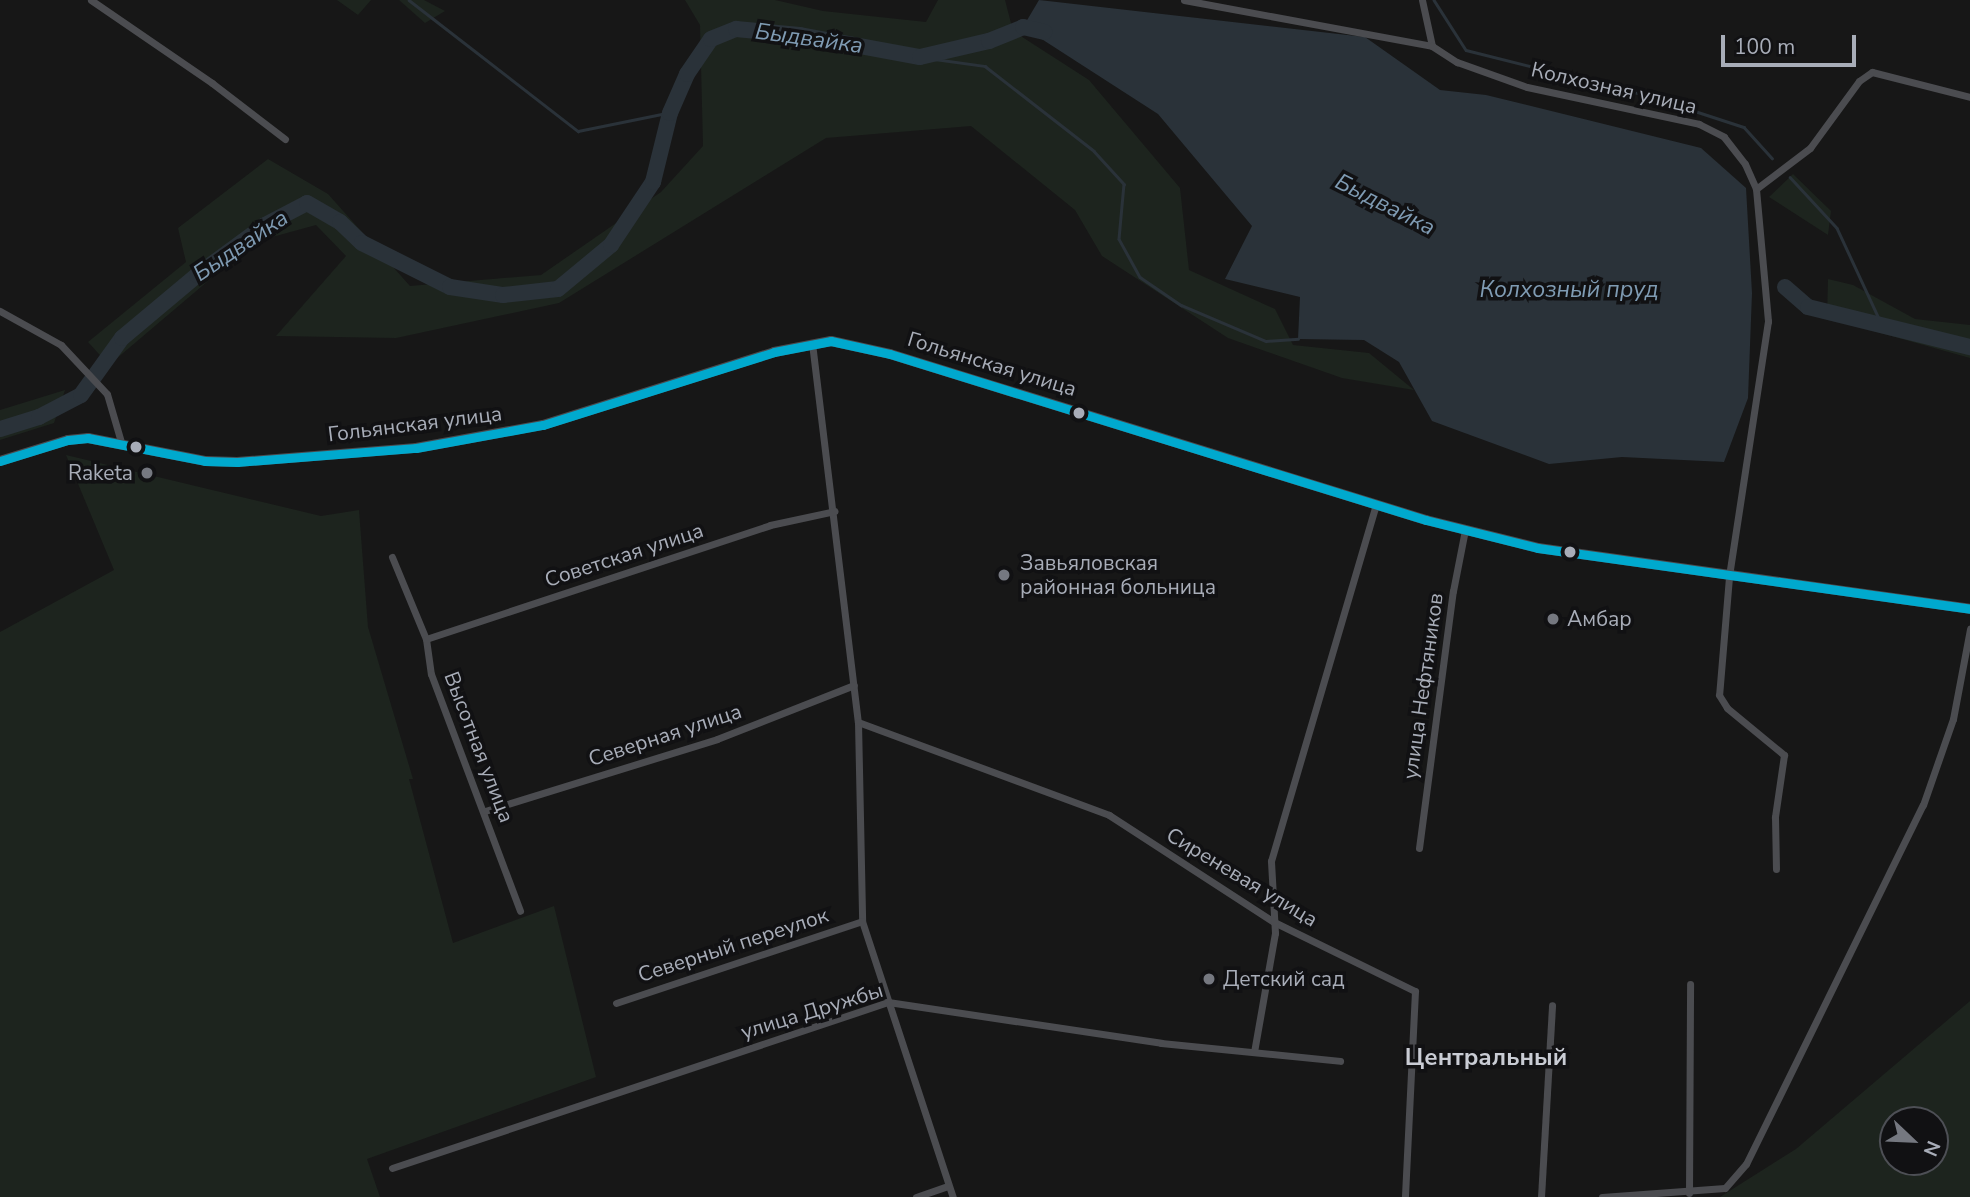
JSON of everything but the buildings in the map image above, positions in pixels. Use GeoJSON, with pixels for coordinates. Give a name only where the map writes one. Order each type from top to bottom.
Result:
{"type":"FeatureCollection","features":[{"type":"Feature","properties":{"kind":"main road","name":"Гольянская улица"},"geometry":{"type":"LineString","coordinates":[[0,461],[68,439],[121,442],[205,461],[237,462],[416,448],[543,425],[812,343],[831,341],[890,354],[1465,530],[1573,555],[1970,609]]}},
{"type":"Feature","properties":{"kind":"street"},"geometry":{"type":"LineString","coordinates":[[91,0],[212,83],[285,139]]}},
{"type":"Feature","properties":{"kind":"street"},"geometry":{"type":"LineString","coordinates":[[1184,0],[1432,46],[1422,0]]}},
{"type":"Feature","properties":{"kind":"street","name":"Колхозная улица"},"geometry":{"type":"LineString","coordinates":[[1432,46],[1457,62],[1527,86],[1699,124],[1724,138],[1745,164],[1756,189],[1768,321],[1729,577],[1719,695],[1727,708],[1784,755],[1775,817],[1776,869]]}},
{"type":"Feature","properties":{"kind":"street"},"geometry":{"type":"LineString","coordinates":[[1756,189],[1810,148],[1858,81],[1872,72],[1970,97]]}},
{"type":"Feature","properties":{"kind":"street"},"geometry":{"type":"LineString","coordinates":[[0,311],[61,345],[107,394],[121,442]]}},
{"type":"Feature","properties":{"kind":"street"},"geometry":{"type":"LineString","coordinates":[[812,343],[835,511],[858,722],[862,921],[953,1197]]}},
{"type":"Feature","properties":{"kind":"street"},"geometry":{"type":"LineString","coordinates":[[1254,1052],[1274,922],[1271,861],[1376,504]]}},
{"type":"Feature","properties":{"kind":"street","name":"Советская улица"},"geometry":{"type":"LineString","coordinates":[[426,639],[770,525],[835,511]]}},
{"type":"Feature","properties":{"kind":"street","name":"улица Нефтяников"},"geometry":{"type":"LineString","coordinates":[[1419,848],[1452,591],[1465,530]]}},
{"type":"Feature","properties":{"kind":"street","name":"Высотная улица"},"geometry":{"type":"LineString","coordinates":[[392,557],[426,639],[431,674],[485,811],[520,911]]}},
{"type":"Feature","properties":{"kind":"street"},"geometry":{"type":"LineString","coordinates":[[1602,1197],[1689,1193],[1725,1188],[1746,1164],[1923,805],[1953,719],[1970,629]]}},
{"type":"Feature","properties":{"kind":"street","name":"Северная улица"},"geometry":{"type":"LineString","coordinates":[[485,811],[717,738],[854,685]]}},
{"type":"Feature","properties":{"kind":"street","name":"Сиреневая улица"},"geometry":{"type":"LineString","coordinates":[[858,722],[1109,815],[1274,922],[1415,991],[1405,1197]]}},
{"type":"Feature","properties":{"kind":"street","name":"Северный переулок"},"geometry":{"type":"LineString","coordinates":[[615,1003],[862,921]]}},
{"type":"Feature","properties":{"kind":"street"},"geometry":{"type":"LineString","coordinates":[[1689,1193],[1690,984]]}},
{"type":"Feature","properties":{"kind":"street","name":"улица Дружбы"},"geometry":{"type":"LineString","coordinates":[[392,1168],[888,1002],[1161,1044],[1340,1060]]}},
{"type":"Feature","properties":{"kind":"street"},"geometry":{"type":"LineString","coordinates":[[1541,1197],[1552,1005]]}},
{"type":"Feature","properties":{"kind":"street"},"geometry":{"type":"LineString","coordinates":[[916,1197],[948,1186]]}},
{"type":"Feature","properties":{"kind":"shaded area"},"geometry":{"type":"Polygon","coordinates":[[[337,0],[371,0],[358,15],[337,0]]]}},
{"type":"Feature","properties":{"kind":"shaded area"},"geometry":{"type":"Polygon","coordinates":[[[399,0],[424,0],[445,11],[425,23],[399,0]]]}},
{"type":"Feature","properties":{"kind":"shaded area"},"geometry":{"type":"Polygon","coordinates":[[[685,0],[775,0],[823,11],[926,22],[938,0],[1005,0],[1013,31],[1089,80],[1180,188],[1189,270],[1275,309],[1293,345],[1369,353],[1414,390],[1342,378],[1228,338],[1102,256],[1075,210],[971,126],[826,138],[559,303],[396,338],[276,336],[346,256],[316,225],[254,242],[109,365],[88,342],[186,262],[178,228],[268,159],[328,194],[410,286],[541,275],[661,192],[703,146],[700,25],[685,0]]]}},
{"type":"Feature","properties":{"kind":"shaded area"},"geometry":{"type":"Polygon","coordinates":[[[1793,174],[1831,211],[1828,235],[1769,197],[1793,174]]]}},
{"type":"Feature","properties":{"kind":"shaded area"},"geometry":{"type":"Polygon","coordinates":[[[1828,279],[1853,285],[1915,319],[1970,325],[1970,358],[1827,318],[1828,279]]]}},
{"type":"Feature","properties":{"kind":"shaded area"},"geometry":{"type":"Polygon","coordinates":[[[65,390],[54,423],[0,440],[0,410],[65,390]]]}},
{"type":"Feature","properties":{"kind":"shaded area"},"geometry":{"type":"Polygon","coordinates":[[[66,455],[321,516],[359,510],[368,627],[413,779],[409,779],[453,943],[554,906],[596,1077],[367,1159],[380,1197],[0,1197],[0,632],[114,570],[66,455]]]}},
{"type":"Feature","properties":{"kind":"shaded area"},"geometry":{"type":"Polygon","coordinates":[[[1970,1001],[1970,1197],[1720,1197],[1796,1149],[1970,1001]]]}},
{"type":"Feature","properties":{"kind":"water","name":"Колхозный пруд"},"geometry":{"type":"Polygon","coordinates":[[[1039,0],[1365,37],[1440,90],[1486,95],[1701,148],[1746,188],[1752,293],[1748,398],[1724,462],[1622,457],[1549,464],[1432,421],[1399,362],[1364,340],[1298,339],[1300,297],[1225,279],[1252,226],[1158,114],[1023,27],[1039,0]]]}},
{"type":"Feature","properties":{"kind":"waterway"},"geometry":{"type":"LineString","coordinates":[[409,0],[578,131],[671,112]]}},
{"type":"Feature","properties":{"kind":"waterway"},"geometry":{"type":"LineString","coordinates":[[1434,0],[1466,50],[1649,96],[1744,127],[1772,158]]}},
{"type":"Feature","properties":{"kind":"waterway","name":"Быдвайка"},"geometry":{"type":"LineString","coordinates":[[0,429],[39,417],[81,395],[122,338],[197,275],[265,225],[307,203],[340,222],[362,243],[450,287],[503,295],[558,289],[611,245],[653,182],[670,113],[687,74],[711,39],[736,29],[800,35],[920,57],[989,41],[1023,27],[1044,32]]}},
{"type":"Feature","properties":{"kind":"waterway"},"geometry":{"type":"LineString","coordinates":[[920,57],[985,66],[1094,151],[1124,184],[1119,239],[1140,277],[1181,305],[1266,341],[1298,339]]}},
{"type":"Feature","properties":{"kind":"waterway"},"geometry":{"type":"LineString","coordinates":[[1790,177],[1837,228],[1882,325]]}},
{"type":"Feature","properties":{"kind":"waterway","name":"Быдвайка"},"geometry":{"type":"LineString","coordinates":[[1785,287],[1808,307],[1970,347]]}},
{"type":"Feature","properties":{"kind":"transit line"},"geometry":{"type":"LineString","coordinates":[[0,461],[68,440],[88,438],[205,461],[237,462],[416,448],[543,425],[774,352],[831,341],[890,354],[1426,520],[1538,548],[1970,609]]}},
{"type":"Feature","properties":{"kind":"place","name":"Raketa"},"geometry":{"type":"Point","coordinates":[147,473]}},
{"type":"Feature","properties":{"kind":"place","name":"Завьяловская районная больница"},"geometry":{"type":"Point","coordinates":[1004,575]}},
{"type":"Feature","properties":{"kind":"place","name":"Амбар"},"geometry":{"type":"Point","coordinates":[1553,619]}},
{"type":"Feature","properties":{"kind":"place","name":"Детский сад"},"geometry":{"type":"Point","coordinates":[1209,979]}},
{"type":"Feature","properties":{"kind":"district","name":"Центральный"},"geometry":{"type":"Point","coordinates":[1486,1058]}}]}
